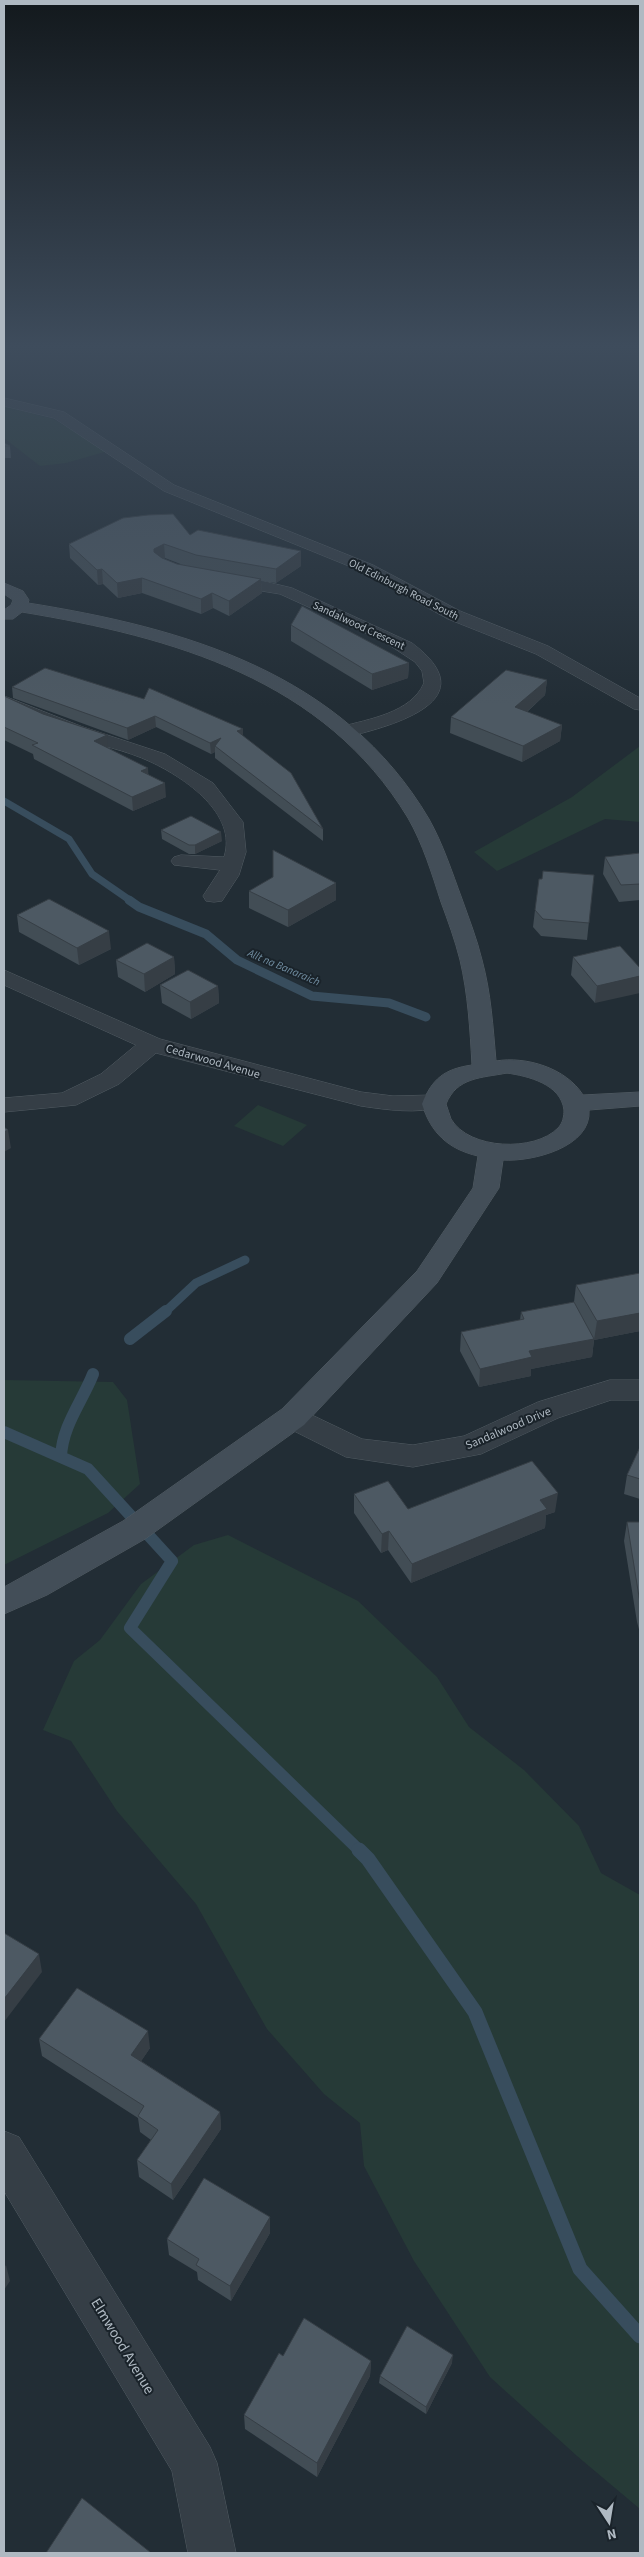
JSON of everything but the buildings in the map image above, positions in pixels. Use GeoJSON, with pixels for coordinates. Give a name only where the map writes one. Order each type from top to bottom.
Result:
{"type":"FeatureCollection","features":[{"type":"Feature","properties":{"kind":"street","name":"Old Edinburgh Road South"},"geometry":{"type":"LineString","coordinates":[[138,467],[169,488],[367,568],[454,615],[542,650],[640,705]]}},
{"type":"Feature","properties":{"kind":"street","name":"Sandalwood Crescent"},"geometry":{"type":"LineString","coordinates":[[212,580],[260,585],[287,592],[404,645],[422,659],[434,676],[432,688],[427,697],[409,708],[347,731]]}},
{"type":"Feature","properties":{"kind":"street"},"geometry":{"type":"LineString","coordinates":[[4,588],[17,594],[21,600],[11,611]]}},
{"type":"Feature","properties":{"kind":"street"},"geometry":{"type":"LineString","coordinates":[[11,611],[137,628],[217,654],[283,685],[310,701],[347,731],[392,779],[418,817],[431,844],[471,958],[482,1023],[484,1067]]}},
{"type":"Feature","properties":{"kind":"street"},"geometry":{"type":"LineString","coordinates":[[4,701],[76,731],[158,758],[206,787],[233,822],[236,852],[229,875],[214,896]]}},
{"type":"Feature","properties":{"kind":"street"},"geometry":{"type":"LineString","coordinates":[[181,861],[232,864]]}},
{"type":"Feature","properties":{"kind":"street","name":"Cedarwood Avenue"},"geometry":{"type":"LineString","coordinates":[[4,977],[152,1044],[276,1078],[361,1098],[393,1103],[434,1102]]}},
{"type":"Feature","properties":{"kind":"street"},"geometry":{"type":"LineString","coordinates":[[4,1106],[67,1100],[110,1079],[152,1044]]}},
{"type":"Feature","properties":{"kind":"street"},"geometry":{"type":"LineString","coordinates":[[507,1066],[531,1070],[544,1075],[567,1089],[576,1103],[578,1117],[571,1130],[558,1142],[539,1149],[492,1151],[472,1146],[455,1138],[442,1127],[435,1115],[434,1102],[438,1090],[450,1080],[465,1072],[484,1067],[507,1066]]}},
{"type":"Feature","properties":{"kind":"street"},"geometry":{"type":"LineString","coordinates":[[576,1103],[640,1099]]}},
{"type":"Feature","properties":{"kind":"street"},"geometry":{"type":"LineString","coordinates":[[4,1601],[36,1586],[134,1530],[293,1417],[426,1277],[486,1188],[492,1151]]}},
{"type":"Feature","properties":{"kind":"street","name":"Sandalwood Drive"},"geometry":{"type":"LineString","coordinates":[[293,1417],[357,1449],[413,1456],[470,1446],[548,1410],[610,1390],[640,1390]]}},
{"type":"Feature","properties":{"kind":"street","name":"Elmwood Avenue"},"geometry":{"type":"LineString","coordinates":[[4,2152],[194,2463],[212,2553]]}},
{"type":"Feature","properties":{"kind":"green space"},"geometry":{"type":"Polygon","coordinates":[[[640,746],[640,822],[605,819],[497,871],[474,852],[572,797],[640,746]]]}},
{"type":"Feature","properties":{"kind":"green space"},"geometry":{"type":"Polygon","coordinates":[[[258,1105],[307,1125],[283,1146],[234,1126],[258,1105]]]}},
{"type":"Feature","properties":{"kind":"green space"},"geometry":{"type":"Polygon","coordinates":[[[4,1380],[113,1382],[127,1400],[140,1484],[108,1513],[4,1565],[4,1380]]]}},
{"type":"Feature","properties":{"kind":"green space"},"geometry":{"type":"Polygon","coordinates":[[[228,1535],[358,1601],[437,1677],[469,1727],[524,1770],[579,1826],[601,1873],[640,1895],[640,2509],[577,2456],[490,2377],[414,2261],[364,2166],[360,2123],[324,2094],[267,2029],[196,1904],[117,1811],[71,1741],[43,1730],[74,1661],[100,1640],[141,1584],[194,1545],[228,1535]]]}},
{"type":"Feature","properties":{"kind":"waterway","name":"Allt na Banaraich"},"geometry":{"type":"LineString","coordinates":[[4,801],[69,839],[92,874],[131,901]]}},
{"type":"Feature","properties":{"kind":"waterway","name":"Allt na Banaraich"},"geometry":{"type":"LineString","coordinates":[[129,900],[139,907],[206,934],[237,960],[312,996],[389,1003],[426,1017]]}},
{"type":"Feature","properties":{"kind":"waterway"},"geometry":{"type":"LineString","coordinates":[[165,1312],[196,1283],[245,1260]]}},
{"type":"Feature","properties":{"kind":"waterway"},"geometry":{"type":"LineString","coordinates":[[130,1339],[166,1311]]}},
{"type":"Feature","properties":{"kind":"waterway"},"geometry":{"type":"LineString","coordinates":[[61,1457],[62,1446],[69,1424],[93,1374]]}},
{"type":"Feature","properties":{"kind":"waterway"},"geometry":{"type":"LineString","coordinates":[[4,1432],[88,1469],[172,1561],[130,1628],[360,1851]]}},
{"type":"Feature","properties":{"kind":"waterway"},"geometry":{"type":"LineString","coordinates":[[360,1851],[368,1859],[475,2012],[580,2269],[640,2336]]}}]}
